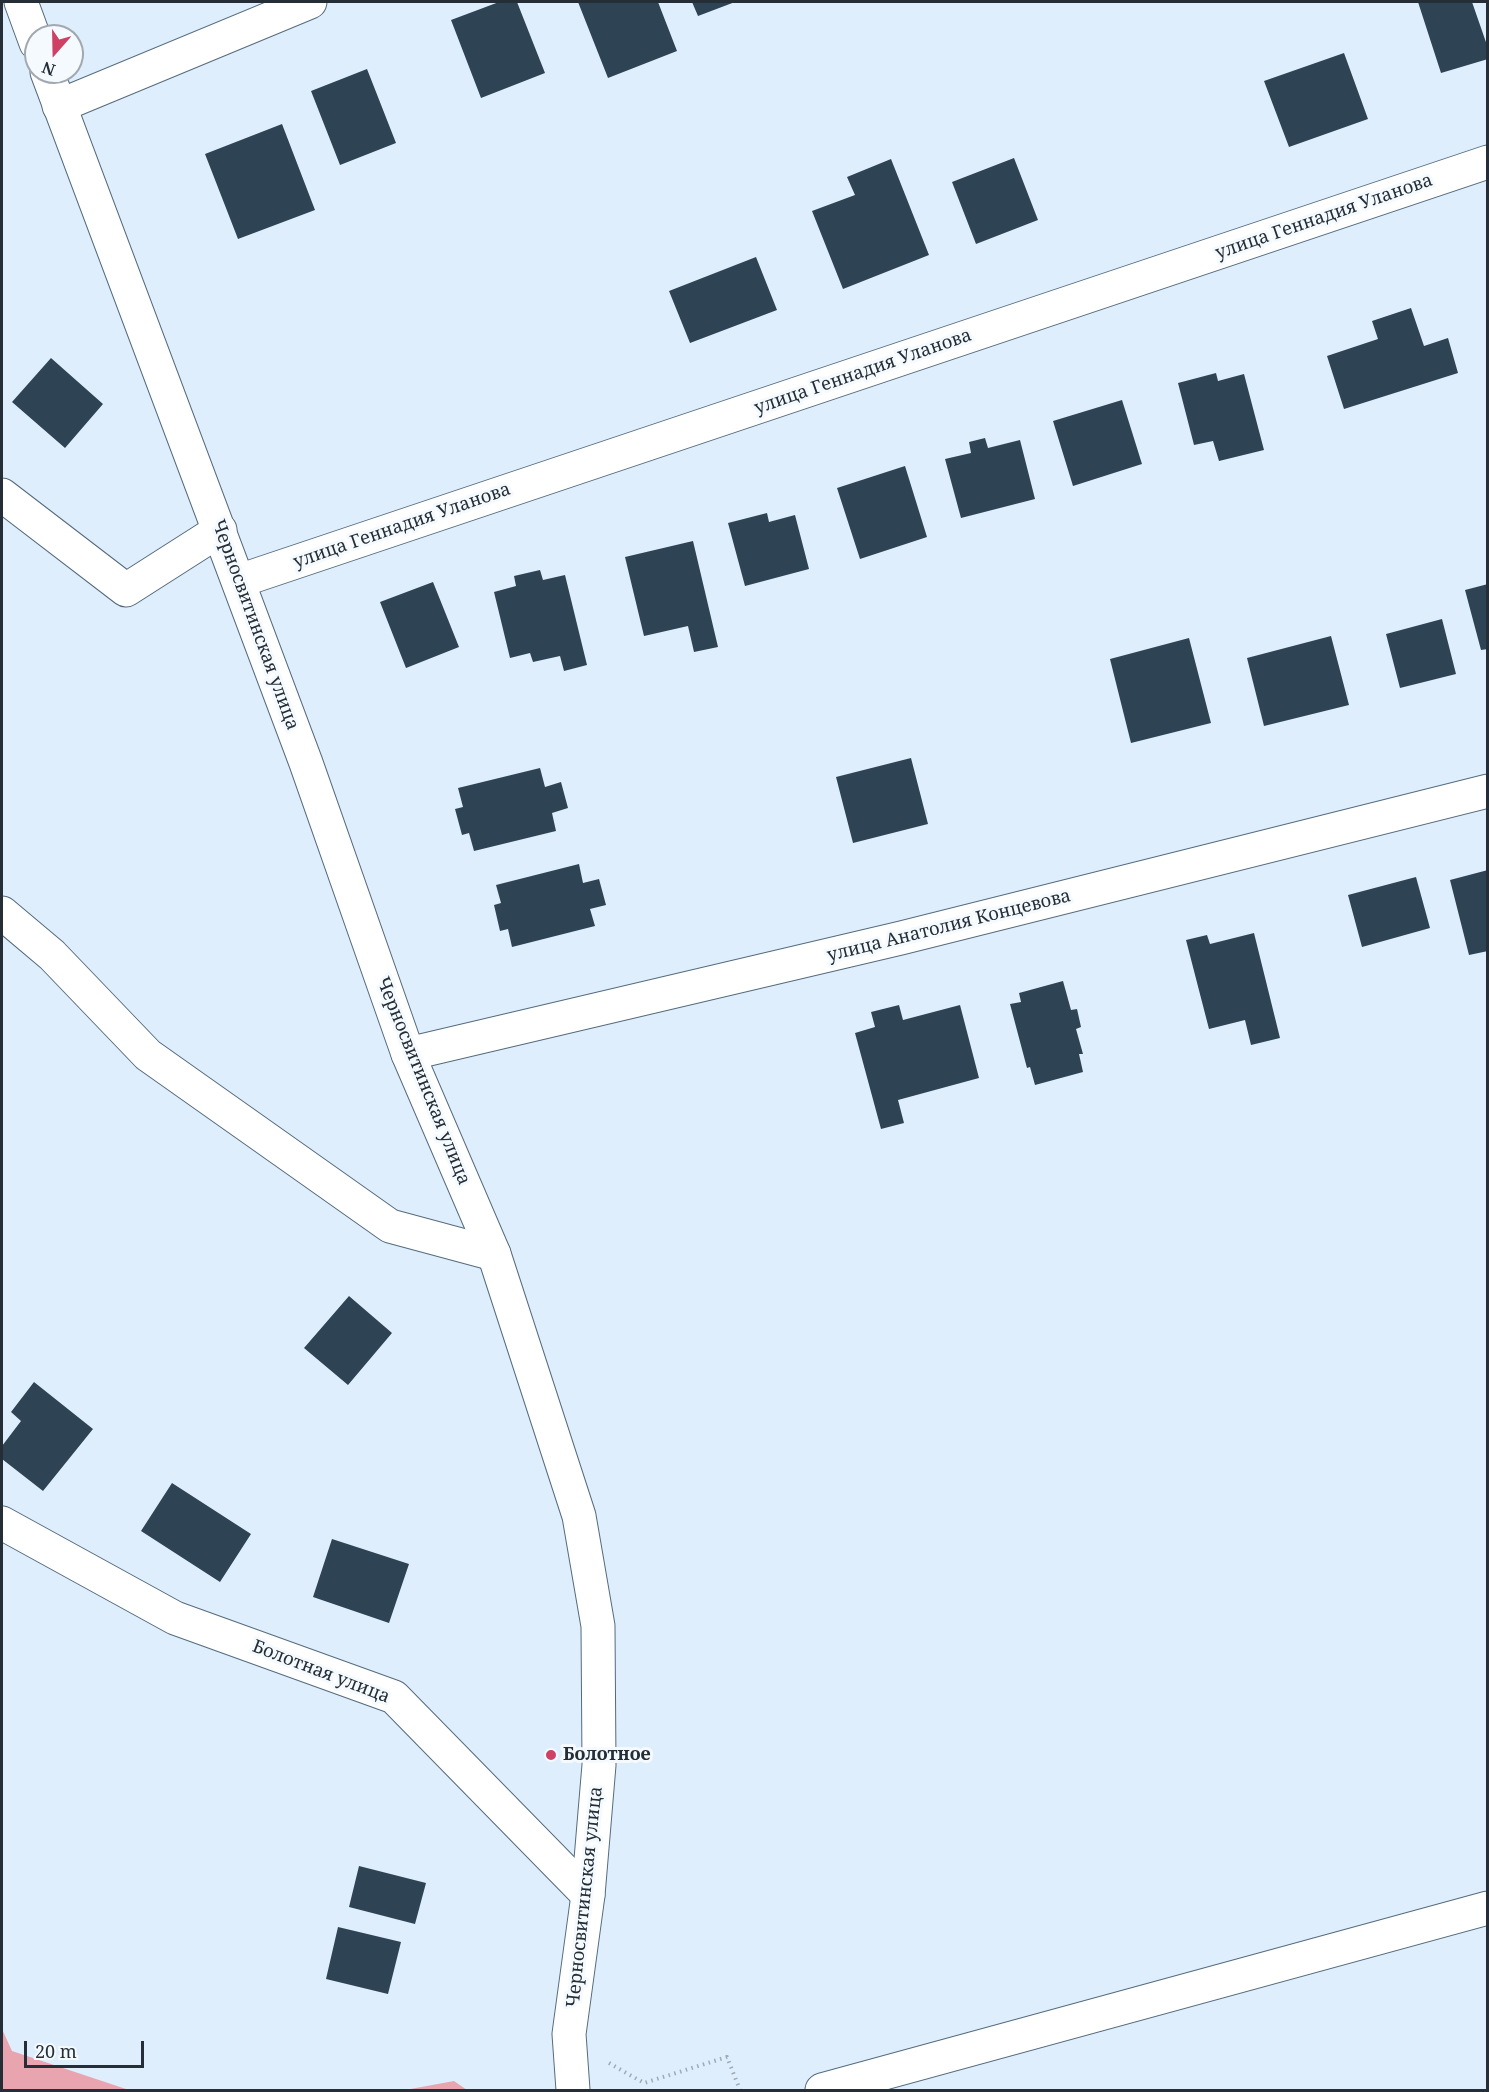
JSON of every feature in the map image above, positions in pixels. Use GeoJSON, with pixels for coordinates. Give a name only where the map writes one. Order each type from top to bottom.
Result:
{"type":"FeatureCollection","features":[{"type":"Feature","properties":{"kind":"street"},"geometry":{"type":"LineString","coordinates":[[21,2],[29,24]]}},
{"type":"Feature","properties":{"kind":"street"},"geometry":{"type":"LineString","coordinates":[[60,106],[310,2]]}},
{"type":"Feature","properties":{"kind":"street","name":"Черносвитинская улица"},"geometry":{"type":"LineString","coordinates":[[52,84],[306,763],[408,1054],[494,1254],[579,1516],[598,1626],[599,1764],[588,1895],[569,2034],[573,2091]]}},
{"type":"Feature","properties":{"kind":"street","name":"улица Геннадия Уланова"},"geometry":{"type":"LineString","coordinates":[[239,581],[1488,162]]}},
{"type":"Feature","properties":{"kind":"street"},"geometry":{"type":"LineString","coordinates":[[2,495],[126,590],[220,530]]}},
{"type":"Feature","properties":{"kind":"street","name":"улица Анатолия Концевова"},"geometry":{"type":"LineString","coordinates":[[408,1054],[901,938],[1488,791]]}},
{"type":"Feature","properties":{"kind":"street"},"geometry":{"type":"LineString","coordinates":[[2,912],[52,955],[148,1055],[390,1226],[494,1254]]}},
{"type":"Feature","properties":{"kind":"street","name":"Болотная улица"},"geometry":{"type":"LineString","coordinates":[[2,1523],[175,1618],[394,1697],[588,1895]]}},
{"type":"Feature","properties":{"kind":"street"},"geometry":{"type":"LineString","coordinates":[[822,2091],[1488,1908]]}},
{"type":"Feature","properties":{"kind":"path"},"geometry":{"type":"LineString","coordinates":[[604,2060],[644,2083],[728,2057],[740,2091]]}},
{"type":"Feature","properties":{"kind":"shaded area"},"geometry":{"type":"Polygon","coordinates":[[[2,2029],[12,2051],[129,2090],[2,2090],[2,2029]]]}},
{"type":"Feature","properties":{"kind":"shaded area"},"geometry":{"type":"Polygon","coordinates":[[[454,2081],[467,2090],[405,2090],[454,2081]]]}},
{"type":"Feature","properties":{"kind":"building"},"geometry":{"type":"Polygon","coordinates":[[[499,2],[517,2],[545,73],[481,98],[451,20],[499,2]]]}},
{"type":"Feature","properties":{"kind":"building"},"geometry":{"type":"Polygon","coordinates":[[[578,2],[658,2],[677,51],[608,78],[578,2]]]}},
{"type":"Feature","properties":{"kind":"building"},"geometry":{"type":"Polygon","coordinates":[[[692,2],[735,2],[698,16],[692,2]]]}},
{"type":"Feature","properties":{"kind":"building"},"geometry":{"type":"Polygon","coordinates":[[[1418,2],[1472,2],[1488,48],[1488,59],[1441,73],[1418,2]]]}},
{"type":"Feature","properties":{"kind":"building"},"geometry":{"type":"Polygon","coordinates":[[[1344,53],[1368,119],[1289,147],[1264,81],[1344,53]]]}},
{"type":"Feature","properties":{"kind":"building"},"geometry":{"type":"Polygon","coordinates":[[[367,69],[396,143],[340,165],[311,91],[367,69]]]}},
{"type":"Feature","properties":{"kind":"building"},"geometry":{"type":"Polygon","coordinates":[[[282,124],[315,210],[238,239],[205,154],[282,124]]]}},
{"type":"Feature","properties":{"kind":"building"},"geometry":{"type":"Polygon","coordinates":[[[1014,158],[1038,220],[976,244],[952,182],[1014,158]]]}},
{"type":"Feature","properties":{"kind":"building"},"geometry":{"type":"Polygon","coordinates":[[[891,159],[929,255],[843,289],[812,211],[855,195],[847,177],[891,159]]]}},
{"type":"Feature","properties":{"kind":"building"},"geometry":{"type":"Polygon","coordinates":[[[756,257],[777,310],[690,343],[669,291],[756,257]]]}},
{"type":"Feature","properties":{"kind":"building"},"geometry":{"type":"Polygon","coordinates":[[[1411,308],[1424,346],[1448,338],[1458,373],[1344,409],[1327,356],[1378,339],[1372,321],[1411,308]]]}},
{"type":"Feature","properties":{"kind":"building"},"geometry":{"type":"Polygon","coordinates":[[[51,358],[103,404],[65,448],[12,402],[51,358]]]}},
{"type":"Feature","properties":{"kind":"building"},"geometry":{"type":"Polygon","coordinates":[[[1216,373],[1218,381],[1244,374],[1264,450],[1219,461],[1213,441],[1194,445],[1178,383],[1216,373]]]}},
{"type":"Feature","properties":{"kind":"building"},"geometry":{"type":"Polygon","coordinates":[[[1122,400],[1142,464],[1073,486],[1053,421],[1122,400]]]}},
{"type":"Feature","properties":{"kind":"building"},"geometry":{"type":"Polygon","coordinates":[[[985,438],[988,448],[1020,440],[1035,499],[961,518],[945,459],[971,453],[969,442],[985,438]]]}},
{"type":"Feature","properties":{"kind":"building"},"geometry":{"type":"Polygon","coordinates":[[[905,466],[927,537],[860,559],[837,488],[905,466]]]}},
{"type":"Feature","properties":{"kind":"building"},"geometry":{"type":"Polygon","coordinates":[[[767,513],[769,522],[795,515],[809,569],[745,586],[728,523],[767,513]]]}},
{"type":"Feature","properties":{"kind":"building"},"geometry":{"type":"Polygon","coordinates":[[[693,541],[718,647],[694,652],[688,626],[644,636],[625,557],[693,541]]]}},
{"type":"Feature","properties":{"kind":"building"},"geometry":{"type":"Polygon","coordinates":[[[540,570],[543,580],[565,575],[587,665],[564,671],[560,656],[533,662],[530,653],[510,658],[494,592],[516,586],[514,576],[540,570]]]}},
{"type":"Feature","properties":{"kind":"building"},"geometry":{"type":"Polygon","coordinates":[[[433,582],[459,647],[406,668],[380,602],[433,582]]]}},
{"type":"Feature","properties":{"kind":"building"},"geometry":{"type":"Polygon","coordinates":[[[1488,584],[1488,649],[1481,650],[1465,590],[1488,584]]]}},
{"type":"Feature","properties":{"kind":"building"},"geometry":{"type":"Polygon","coordinates":[[[1442,619],[1456,674],[1400,688],[1386,634],[1442,619]]]}},
{"type":"Feature","properties":{"kind":"building"},"geometry":{"type":"Polygon","coordinates":[[[1331,636],[1349,705],[1264,726],[1247,658],[1331,636]]]}},
{"type":"Feature","properties":{"kind":"building"},"geometry":{"type":"Polygon","coordinates":[[[1189,638],[1211,723],[1131,743],[1110,659],[1189,638]]]}},
{"type":"Feature","properties":{"kind":"building"},"geometry":{"type":"Polygon","coordinates":[[[911,758],[928,824],[853,843],[836,777],[911,758]]]}},
{"type":"Feature","properties":{"kind":"building"},"geometry":{"type":"Polygon","coordinates":[[[540,768],[545,787],[561,782],[568,808],[552,813],[556,831],[474,851],[469,833],[462,835],[455,809],[463,807],[458,788],[540,768]]]}},
{"type":"Feature","properties":{"kind":"building"},"geometry":{"type":"Polygon","coordinates":[[[579,864],[583,883],[599,879],[606,905],[590,909],[595,926],[512,947],[508,929],[500,931],[494,905],[501,903],[496,885],[579,864]]]}},
{"type":"Feature","properties":{"kind":"building"},"geometry":{"type":"Polygon","coordinates":[[[1488,870],[1488,951],[1469,955],[1450,880],[1488,870]]]}},
{"type":"Feature","properties":{"kind":"building"},"geometry":{"type":"Polygon","coordinates":[[[1416,877],[1430,928],[1362,947],[1348,895],[1416,877]]]}},
{"type":"Feature","properties":{"kind":"building"},"geometry":{"type":"Polygon","coordinates":[[[1254,933],[1280,1038],[1251,1045],[1245,1020],[1209,1029],[1186,940],[1207,935],[1210,944],[1254,933]]]}},
{"type":"Feature","properties":{"kind":"building"},"geometry":{"type":"Polygon","coordinates":[[[1063,981],[1071,1010],[1077,1009],[1081,1027],[1076,1029],[1083,1054],[1079,1054],[1083,1072],[1035,1085],[1030,1067],[1027,1068],[1010,1004],[1021,1002],[1019,993],[1063,981]]]}},
{"type":"Feature","properties":{"kind":"building"},"geometry":{"type":"Polygon","coordinates":[[[899,1005],[903,1020],[960,1005],[979,1078],[898,1100],[904,1123],[881,1129],[855,1033],[875,1027],[871,1012],[899,1005]]]}},
{"type":"Feature","properties":{"kind":"building"},"geometry":{"type":"Polygon","coordinates":[[[349,1296],[392,1333],[348,1385],[304,1348],[349,1296]]]}},
{"type":"Feature","properties":{"kind":"building"},"geometry":{"type":"Polygon","coordinates":[[[34,1382],[93,1429],[43,1491],[2,1459],[2,1446],[21,1421],[11,1412],[34,1382]]]}},
{"type":"Feature","properties":{"kind":"building"},"geometry":{"type":"Polygon","coordinates":[[[172,1483],[251,1534],[220,1582],[141,1531],[172,1483]]]}},
{"type":"Feature","properties":{"kind":"building"},"geometry":{"type":"Polygon","coordinates":[[[332,1539],[409,1564],[389,1623],[313,1597],[332,1539]]]}},
{"type":"Feature","properties":{"kind":"building"},"geometry":{"type":"Polygon","coordinates":[[[359,1866],[426,1883],[415,1924],[349,1907],[359,1866]]]}},
{"type":"Feature","properties":{"kind":"building"},"geometry":{"type":"Polygon","coordinates":[[[338,1927],[401,1942],[388,1994],[326,1979],[338,1927]]]}},
{"type":"Feature","properties":{"kind":"place","name":"Болотное"},"geometry":{"type":"Point","coordinates":[551,1755]}}]}
